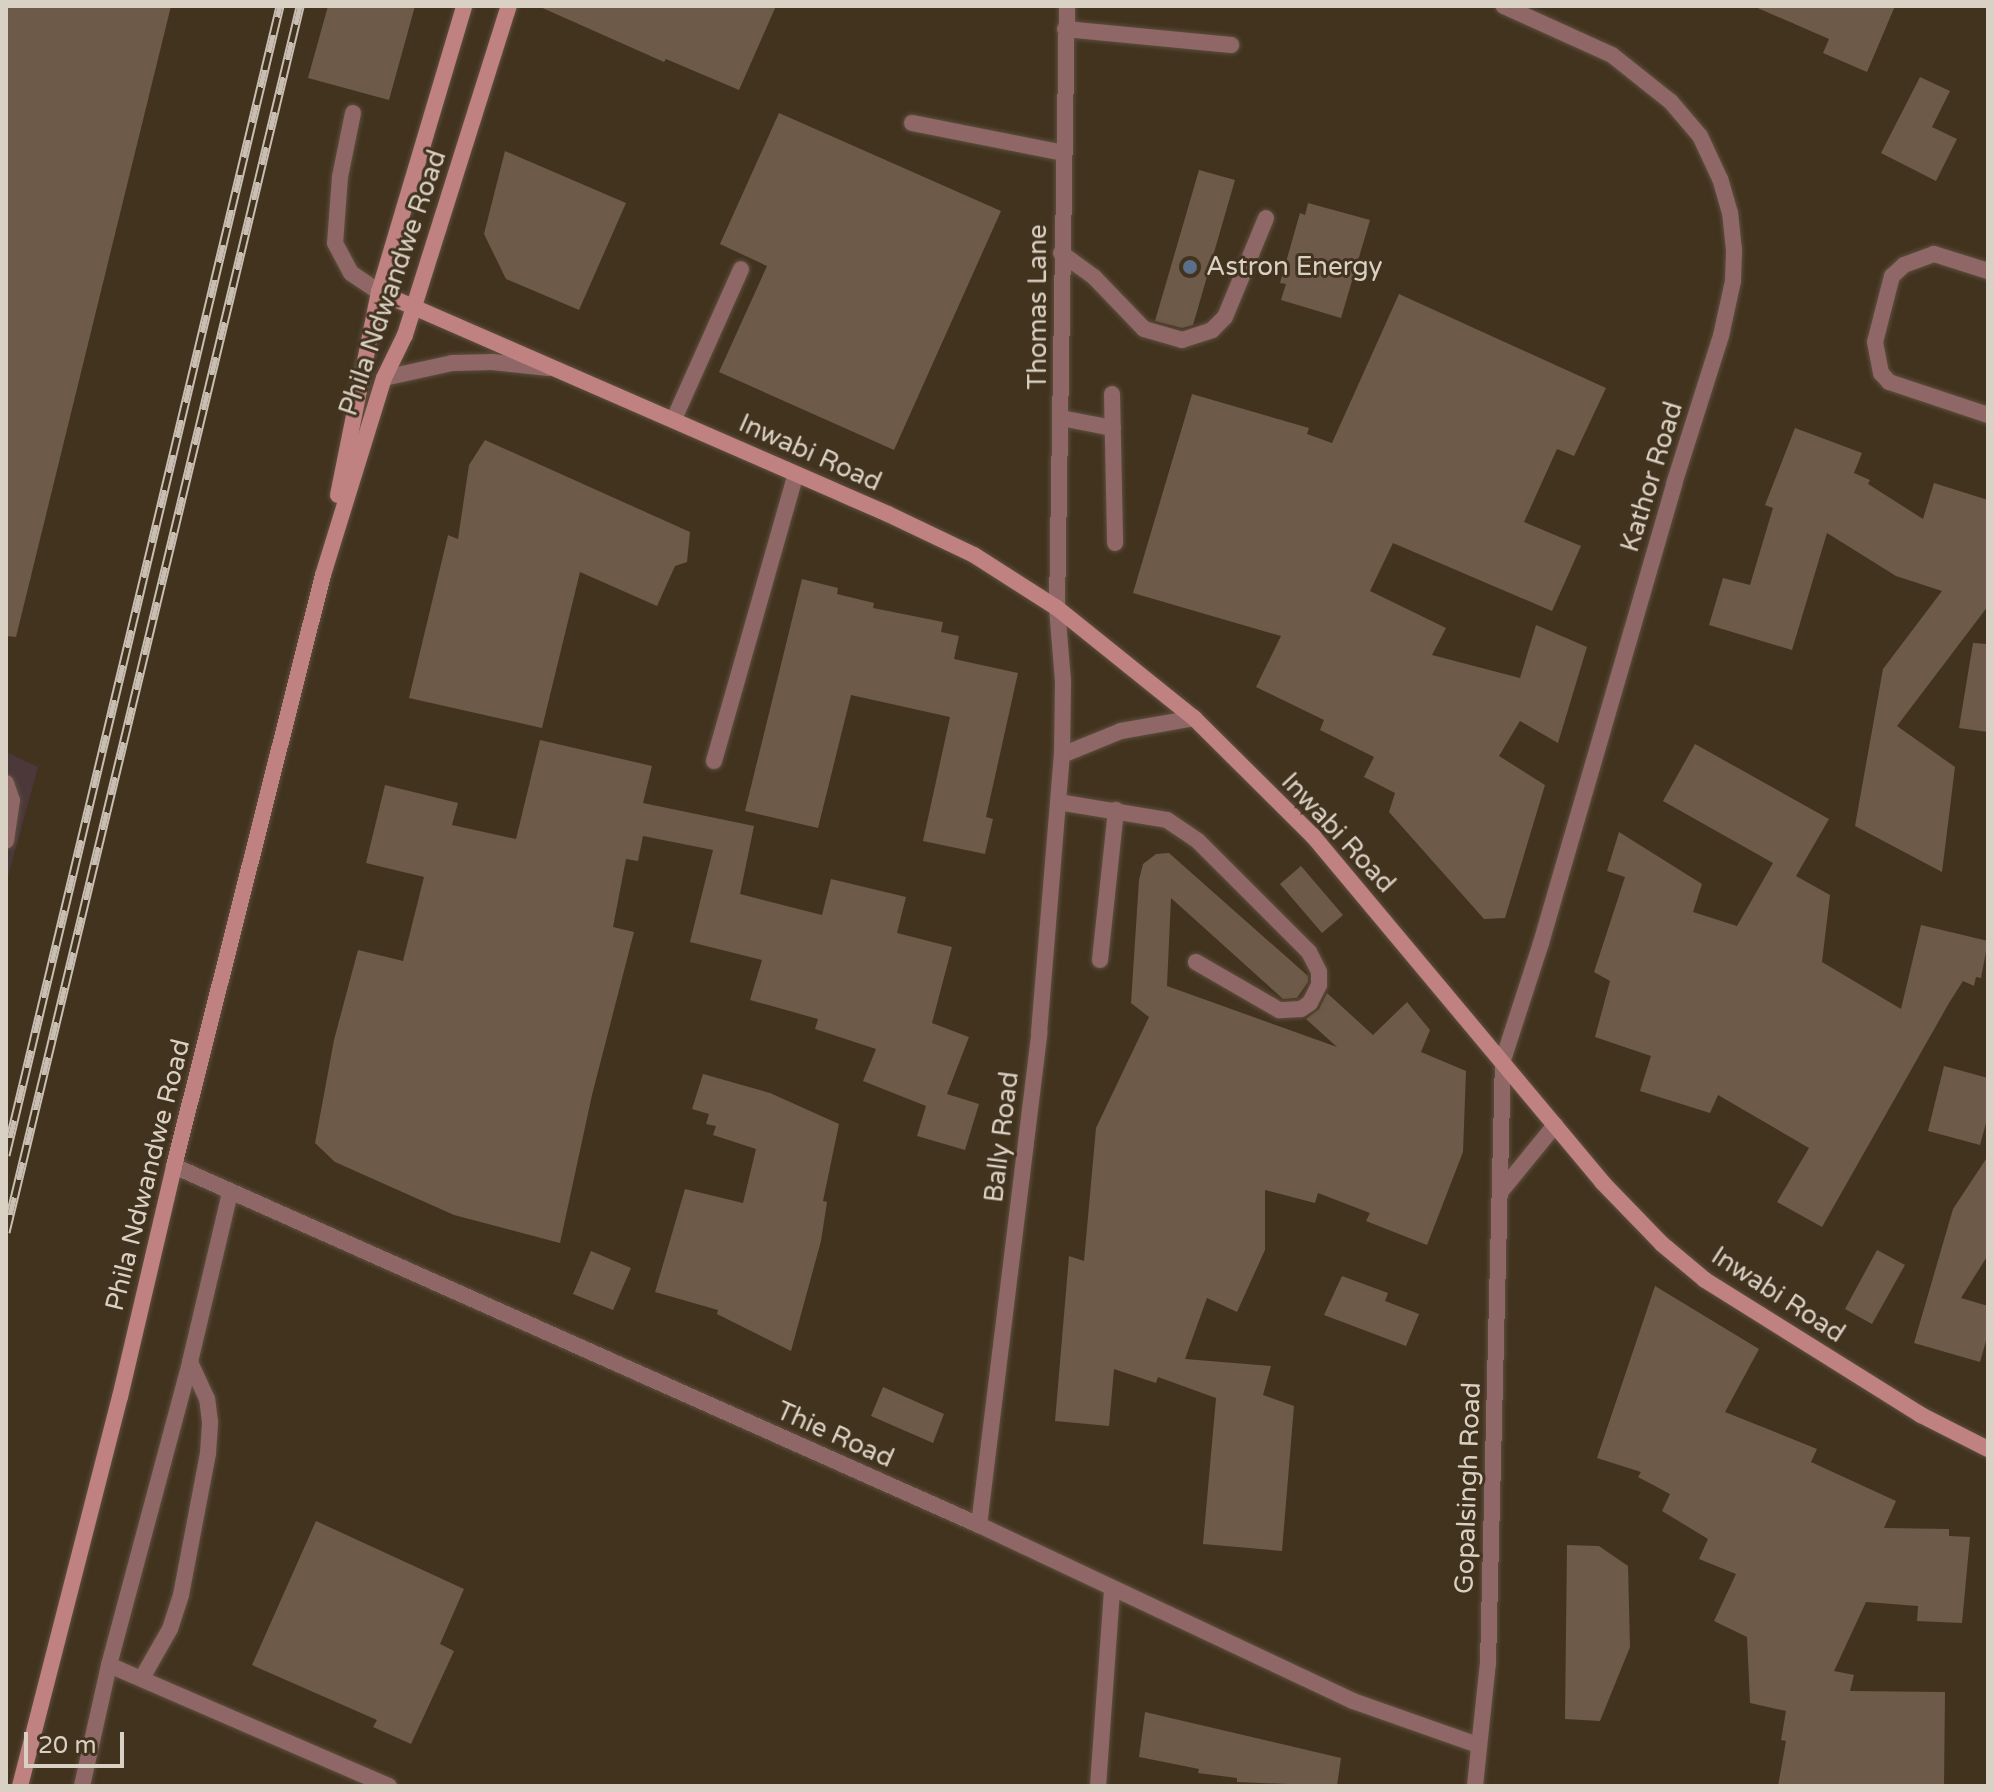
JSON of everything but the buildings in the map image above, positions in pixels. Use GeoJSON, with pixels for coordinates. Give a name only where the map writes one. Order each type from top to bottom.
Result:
{"type":"FeatureCollection","features":[{"type":"Feature","properties":{"kind":"street","name":"Phila Ndwandwe Road"},"geometry":{"type":"LineString","coordinates":[[20,1786],[120,1397],[174,1166],[323,575],[379,292],[464,6]]}},
{"type":"Feature","properties":{"kind":"street","name":"Phila Ndwandwe Road"},"geometry":{"type":"LineString","coordinates":[[323,575],[384,378],[405,335],[415,305],[509,6]]}},
{"type":"Feature","properties":{"kind":"street","name":"Thomas Lane"},"geometry":{"type":"LineString","coordinates":[[1057,608],[1067,6]]}},
{"type":"Feature","properties":{"kind":"street","name":"Kathor Road"},"geometry":{"type":"LineString","coordinates":[[1503,1060],[1721,336],[1733,281],[1734,250],[1730,213],[1720,179],[1700,136],[1671,102],[1612,55],[1504,6]]}},
{"type":"Feature","properties":{"kind":"street"},"geometry":{"type":"LineString","coordinates":[[1065,29],[1231,45]]}},
{"type":"Feature","properties":{"kind":"street"},"geometry":{"type":"LineString","coordinates":[[353,113],[340,177],[335,243],[351,273],[379,292]]}},
{"type":"Feature","properties":{"kind":"street"},"geometry":{"type":"LineString","coordinates":[[912,123],[1064,153]]}},
{"type":"Feature","properties":{"kind":"street"},"geometry":{"type":"LineString","coordinates":[[1061,253],[1094,277],[1144,329],[1182,340],[1212,330],[1225,317],[1266,218]]}},
{"type":"Feature","properties":{"kind":"street"},"geometry":{"type":"LineString","coordinates":[[1988,271],[1934,254],[1904,265],[1892,276],[1875,342],[1881,373],[1889,382],[1988,415]]}},
{"type":"Feature","properties":{"kind":"street"},"geometry":{"type":"LineString","coordinates":[[674,419],[741,269]]}},
{"type":"Feature","properties":{"kind":"street","name":"Inwabi Road"},"geometry":{"type":"LineString","coordinates":[[379,292],[674,419],[974,555],[1057,608],[1194,718],[1313,836],[1636,1218],[1705,1280],[1921,1415],[1988,1449]]}},
{"type":"Feature","properties":{"kind":"street","name":"Inwabi Road"},"geometry":{"type":"LineString","coordinates":[[384,378],[452,363],[492,362],[562,370]]}},
{"type":"Feature","properties":{"kind":"street"},"geometry":{"type":"LineString","coordinates":[[1112,394],[1115,543]]}},
{"type":"Feature","properties":{"kind":"street"},"geometry":{"type":"LineString","coordinates":[[1061,418],[1113,428]]}},
{"type":"Feature","properties":{"kind":"street"},"geometry":{"type":"LineString","coordinates":[[714,761],[796,474]]}},
{"type":"Feature","properties":{"kind":"street","name":"Bally Road"},"geometry":{"type":"LineString","coordinates":[[979,1525],[1039,1033],[1062,755],[1063,681],[1057,608]]}},
{"type":"Feature","properties":{"kind":"street"},"geometry":{"type":"LineString","coordinates":[[1062,755],[1121,731],[1194,718]]}},
{"type":"Feature","properties":{"kind":"street"},"geometry":{"type":"LineString","coordinates":[[6,783],[12,800],[6,841]]}},
{"type":"Feature","properties":{"kind":"street"},"geometry":{"type":"LineString","coordinates":[[1058,802],[1167,820],[1198,841],[1309,952],[1319,972],[1319,985],[1310,1003],[1301,1009],[1279,1010],[1196,962]]}},
{"type":"Feature","properties":{"kind":"street"},"geometry":{"type":"LineString","coordinates":[[1100,960],[1116,810]]}},
{"type":"Feature","properties":{"kind":"street","name":"Gopalsingh Road"},"geometry":{"type":"LineString","coordinates":[[1475,1786],[1488,1663],[1503,1060]]}},
{"type":"Feature","properties":{"kind":"street"},"geometry":{"type":"LineString","coordinates":[[1502,1190],[1555,1125]]}},
{"type":"Feature","properties":{"kind":"street","name":"Thie Road"},"geometry":{"type":"LineString","coordinates":[[174,1166],[979,1525],[1353,1701],[1478,1745]]}},
{"type":"Feature","properties":{"kind":"street"},"geometry":{"type":"LineString","coordinates":[[82,1786],[109,1665],[190,1362],[230,1193]]}},
{"type":"Feature","properties":{"kind":"street"},"geometry":{"type":"LineString","coordinates":[[142,1678],[170,1629],[181,1595],[208,1453],[210,1422],[207,1399],[190,1362]]}},
{"type":"Feature","properties":{"kind":"street"},"geometry":{"type":"LineString","coordinates":[[1098,1786],[1112,1590]]}},
{"type":"Feature","properties":{"kind":"street"},"geometry":{"type":"LineString","coordinates":[[109,1665],[389,1786]]}},
{"type":"Feature","properties":{"kind":"shaded area"},"geometry":{"type":"Polygon","coordinates":[[[6,752],[38,767],[6,884],[6,752]]]}},
{"type":"Feature","properties":{"kind":"railway"},"geometry":{"type":"LineString","coordinates":[[6,1155],[280,6]]}},
{"type":"Feature","properties":{"kind":"railway"},"geometry":{"type":"LineString","coordinates":[[6,1232],[300,6]]}},
{"type":"Feature","properties":{"kind":"place","name":"Astron Energy"},"geometry":{"type":"Point","coordinates":[1190,267]}}]}
